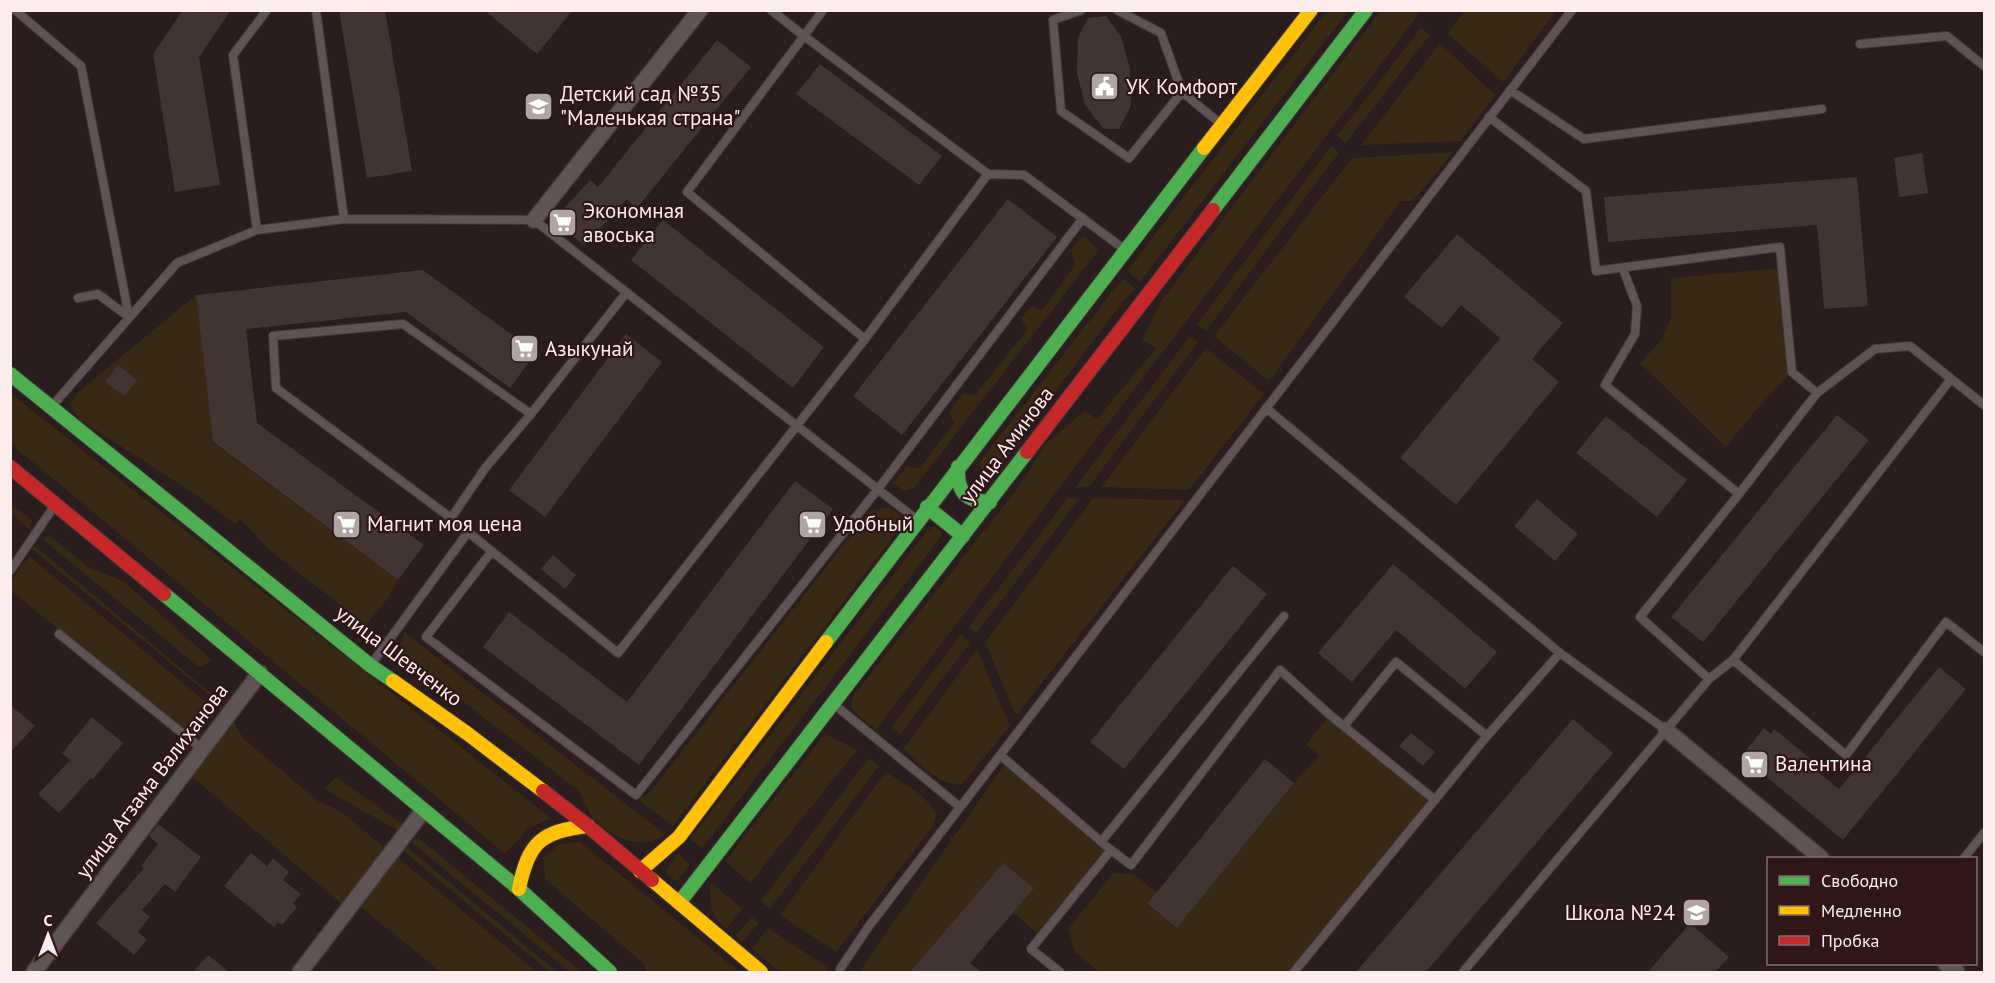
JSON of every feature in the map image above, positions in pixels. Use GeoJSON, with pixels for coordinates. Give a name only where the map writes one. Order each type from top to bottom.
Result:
{"type":"FeatureCollection","features":[{"type":"Feature","properties":{"kind":"street"},"geometry":{"type":"LineString","coordinates":[[534,219],[700,10]]}},
{"type":"Feature","properties":{"kind":"street","name":"улица Аминова"},"geometry":{"type":"LineString","coordinates":[[640,871],[679,837],[927,507],[1311,10]]}},
{"type":"Feature","properties":{"kind":"street","name":"улица Аминова"},"geometry":{"type":"LineString","coordinates":[[679,903],[990,502],[1366,10]]}},
{"type":"Feature","properties":{"kind":"street","name":"улица Шевченко"},"geometry":{"type":"LineString","coordinates":[[10,374],[371,666],[468,734],[588,826],[761,972]]}},
{"type":"Feature","properties":{"kind":"street"},"geometry":{"type":"LineString","coordinates":[[10,467],[423,812],[519,889],[610,972]]}},
{"type":"Feature","properties":{"kind":"street"},"geometry":{"type":"LineString","coordinates":[[958,467],[956,482],[964,495],[976,502],[990,502]]}},
{"type":"Feature","properties":{"kind":"street"},"geometry":{"type":"LineString","coordinates":[[927,507],[963,536]]}},
{"type":"Feature","properties":{"kind":"street","name":"улица Агзама Валиханова"},"geometry":{"type":"LineString","coordinates":[[34,972],[260,674]]}},
{"type":"Feature","properties":{"kind":"street"},"geometry":{"type":"LineString","coordinates":[[1666,730],[1820,857]]}},
{"type":"Feature","properties":{"kind":"street"},"geometry":{"type":"LineString","coordinates":[[300,972],[423,812]]}},
{"type":"Feature","properties":{"kind":"street"},"geometry":{"type":"LineString","coordinates":[[519,889],[526,857],[537,841],[550,833],[567,828],[588,826]]}},
{"type":"Feature","properties":{"kind":"lane"},"geometry":{"type":"LineString","coordinates":[[15,10],[81,66],[129,317]]}},
{"type":"Feature","properties":{"kind":"lane"},"geometry":{"type":"LineString","coordinates":[[257,230],[233,55],[267,10]]}},
{"type":"Feature","properties":{"kind":"lane"},"geometry":{"type":"LineString","coordinates":[[316,10],[344,219]]}},
{"type":"Feature","properties":{"kind":"lane"},"geometry":{"type":"LineString","coordinates":[[771,10],[988,174],[1024,175],[1126,250]]}},
{"type":"Feature","properties":{"kind":"lane"},"geometry":{"type":"LineString","coordinates":[[823,10],[687,192],[865,339]]}},
{"type":"Feature","properties":{"kind":"lane"},"geometry":{"type":"LineString","coordinates":[[1081,10],[1053,20],[1061,111],[1129,158],[1182,92]]}},
{"type":"Feature","properties":{"kind":"lane"},"geometry":{"type":"LineString","coordinates":[[1117,10],[1161,33],[1182,92],[1223,126]]}},
{"type":"Feature","properties":{"kind":"lane"},"geometry":{"type":"LineString","coordinates":[[840,972],[869,926],[1572,10]]}},
{"type":"Feature","properties":{"kind":"lane"},"geometry":{"type":"LineString","coordinates":[[1860,44],[1947,36],[1984,66]]}},
{"type":"Feature","properties":{"kind":"lane"},"geometry":{"type":"LineString","coordinates":[[1510,90],[1584,139],[1822,109]]}},
{"type":"Feature","properties":{"kind":"lane"},"geometry":{"type":"LineString","coordinates":[[1489,117],[1586,191],[1596,271],[1780,247],[1791,372],[1817,393]]}},
{"type":"Feature","properties":{"kind":"lane"},"geometry":{"type":"LineString","coordinates":[[531,414],[403,324],[273,336],[276,388],[451,518],[618,653],[865,339],[988,174]]}},
{"type":"Feature","properties":{"kind":"lane"},"geometry":{"type":"LineString","coordinates":[[492,551],[426,637],[636,795],[878,489],[1083,218]]}},
{"type":"Feature","properties":{"kind":"lane"},"geometry":{"type":"LineString","coordinates":[[52,407],[177,263],[257,230],[344,219],[534,219],[918,520]]}},
{"type":"Feature","properties":{"kind":"lane"},"geometry":{"type":"LineString","coordinates":[[1623,269],[1637,306],[1635,334],[1605,385],[1739,494]]}},
{"type":"Feature","properties":{"kind":"lane"},"geometry":{"type":"LineString","coordinates":[[451,518],[486,467],[531,414],[626,293]]}},
{"type":"Feature","properties":{"kind":"lane"},"geometry":{"type":"LineString","coordinates":[[78,298],[98,294],[129,317]]}},
{"type":"Feature","properties":{"kind":"lane"},"geometry":{"type":"LineString","coordinates":[[1709,679],[1640,617],[1817,393],[1875,349],[1910,346],[1984,405]]}},
{"type":"Feature","properties":{"kind":"lane"},"geometry":{"type":"LineString","coordinates":[[1463,972],[1709,679],[1733,660],[1951,379]]}},
{"type":"Feature","properties":{"kind":"lane"},"geometry":{"type":"LineString","coordinates":[[1266,408],[1560,653],[1666,730]]}},
{"type":"Feature","properties":{"kind":"lane"},"geometry":{"type":"LineString","coordinates":[[10,571],[56,504]]}},
{"type":"Feature","properties":{"kind":"lane"},"geometry":{"type":"LineString","coordinates":[[371,666],[468,532]]}},
{"type":"Feature","properties":{"kind":"lane"},"geometry":{"type":"LineString","coordinates":[[1101,842],[1284,616]]}},
{"type":"Feature","properties":{"kind":"lane"},"geometry":{"type":"LineString","coordinates":[[1733,660],[1846,755],[1946,622],[1984,651]]}},
{"type":"Feature","properties":{"kind":"lane"},"geometry":{"type":"LineString","coordinates":[[59,634],[202,748]]}},
{"type":"Feature","properties":{"kind":"lane"},"geometry":{"type":"LineString","coordinates":[[1294,972],[1487,736],[1560,653]]}},
{"type":"Feature","properties":{"kind":"lane"},"geometry":{"type":"LineString","coordinates":[[1344,726],[1396,662],[1487,736]]}},
{"type":"Feature","properties":{"kind":"lane"},"geometry":{"type":"LineString","coordinates":[[1000,755],[1131,865],[1280,670],[1435,800]]}},
{"type":"Feature","properties":{"kind":"lane"},"geometry":{"type":"LineString","coordinates":[[834,704],[960,807]]}},
{"type":"Feature","properties":{"kind":"lane"},"geometry":{"type":"LineString","coordinates":[[1965,857],[1984,833]]}},
{"type":"Feature","properties":{"kind":"lane"},"geometry":{"type":"LineString","coordinates":[[1060,972],[1031,948],[1111,850]]}},
{"type":"Feature","properties":{"kind":"shaded area"},"geometry":{"type":"Polygon","coordinates":[[[1327,11],[1348,11],[1140,282],[1127,271],[1327,11]]]}},
{"type":"Feature","properties":{"kind":"shaded area"},"geometry":{"type":"Polygon","coordinates":[[[1380,11],[1421,11],[876,730],[851,709],[853,696],[1015,492],[1048,441],[1085,411],[1097,419],[1156,348],[1142,340],[1160,303],[1380,11]]]}},
{"type":"Feature","properties":{"kind":"shaded area"},"geometry":{"type":"Polygon","coordinates":[[[1465,11],[1556,11],[1503,82],[1448,34],[1465,11]]]}},
{"type":"Feature","properties":{"kind":"shaded area"},"geometry":{"type":"Polygon","coordinates":[[[1421,28],[1430,35],[1346,143],[1337,136],[1421,28]]]}},
{"type":"Feature","properties":{"kind":"shaded area"},"geometry":{"type":"Polygon","coordinates":[[[1440,43],[1495,95],[1461,141],[1361,145],[1440,43]]]}},
{"type":"Feature","properties":{"kind":"shaded area"},"geometry":{"type":"Polygon","coordinates":[[[1331,146],[1339,153],[1206,331],[1197,324],[1331,146]]]}},
{"type":"Feature","properties":{"kind":"shaded area"},"geometry":{"type":"Polygon","coordinates":[[[1454,152],[1413,201],[1401,201],[1269,381],[1214,336],[1352,158],[1454,152]]]}},
{"type":"Feature","properties":{"kind":"shaded area"},"geometry":{"type":"Polygon","coordinates":[[[1084,236],[1098,249],[1095,255],[914,488],[904,491],[893,483],[907,466],[919,469],[954,423],[949,412],[963,393],[975,395],[1027,330],[1021,318],[1031,306],[1042,310],[1075,265],[1071,250],[1084,236]]]}},
{"type":"Feature","properties":{"kind":"shaded area"},"geometry":{"type":"Polygon","coordinates":[[[1782,268],[1792,372],[1754,412],[1726,447],[1640,363],[1662,339],[1671,318],[1671,278],[1782,268]]]}},
{"type":"Feature","properties":{"kind":"shaded area"},"geometry":{"type":"Polygon","coordinates":[[[1123,278],[1136,289],[1125,299],[992,476],[977,465],[1123,278]]]}},
{"type":"Feature","properties":{"kind":"shaded area"},"geometry":{"type":"Polygon","coordinates":[[[196,295],[213,443],[398,580],[388,598],[366,625],[273,553],[240,519],[235,524],[196,495],[79,419],[70,405],[77,393],[196,295]]]}},
{"type":"Feature","properties":{"kind":"shaded area"},"geometry":{"type":"Polygon","coordinates":[[[1190,336],[1198,342],[1089,487],[1075,488],[1190,336]]]}},
{"type":"Feature","properties":{"kind":"shaded area"},"geometry":{"type":"Polygon","coordinates":[[[1206,348],[1264,394],[1189,490],[1101,487],[1206,348]]]}},
{"type":"Feature","properties":{"kind":"shaded area"},"geometry":{"type":"Polygon","coordinates":[[[10,393],[551,818],[528,829],[505,854],[11,444],[10,393]]]}},
{"type":"Feature","properties":{"kind":"shaded area"},"geometry":{"type":"Polygon","coordinates":[[[1067,498],[1079,499],[976,634],[969,627],[1067,498]]]}},
{"type":"Feature","properties":{"kind":"shaded area"},"geometry":{"type":"Polygon","coordinates":[[[1093,498],[1185,500],[1016,716],[985,642],[1093,498]]]}},
{"type":"Feature","properties":{"kind":"shaded area"},"geometry":{"type":"Polygon","coordinates":[[[10,503],[32,520],[30,530],[11,514],[10,503]]]}},
{"type":"Feature","properties":{"kind":"shaded area"},"geometry":{"type":"Polygon","coordinates":[[[890,507],[906,520],[673,826],[639,800],[651,791],[870,511],[890,507]]]}},
{"type":"Feature","properties":{"kind":"shaded area"},"geometry":{"type":"Polygon","coordinates":[[[934,526],[941,531],[942,535],[702,848],[690,839],[928,530],[934,526]]]}},
{"type":"Feature","properties":{"kind":"shaded area"},"geometry":{"type":"Polygon","coordinates":[[[49,535],[91,569],[123,581],[211,659],[199,667],[42,539],[49,535]]]}},
{"type":"Feature","properties":{"kind":"shaded area"},"geometry":{"type":"Polygon","coordinates":[[[34,545],[220,701],[219,703],[32,549],[34,545]]]}},
{"type":"Feature","properties":{"kind":"shaded area"},"geometry":{"type":"Polygon","coordinates":[[[29,556],[217,711],[198,734],[187,733],[11,591],[11,581],[29,556]]]}},
{"type":"Feature","properties":{"kind":"shaded area"},"geometry":{"type":"Polygon","coordinates":[[[404,632],[665,834],[657,840],[638,842],[619,837],[602,826],[590,814],[579,791],[399,652],[404,632]]]}},
{"type":"Feature","properties":{"kind":"shaded area"},"geometry":{"type":"Polygon","coordinates":[[[961,634],[970,643],[900,735],[891,727],[961,634]]]}},
{"type":"Feature","properties":{"kind":"shaded area"},"geometry":{"type":"Polygon","coordinates":[[[977,649],[1010,726],[962,784],[954,784],[937,778],[903,749],[977,649]]]}},
{"type":"Feature","properties":{"kind":"shaded area"},"geometry":{"type":"Polygon","coordinates":[[[1330,715],[1435,800],[1294,972],[1099,972],[1075,952],[1068,929],[1113,873],[1133,874],[1157,892],[1147,905],[1177,928],[1319,755],[1306,745],[1330,715]]]}},
{"type":"Feature","properties":{"kind":"shaded area"},"geometry":{"type":"Polygon","coordinates":[[[231,718],[244,739],[318,801],[342,812],[387,850],[343,905],[190,775],[231,718]]]}},
{"type":"Feature","properties":{"kind":"shaded area"},"geometry":{"type":"Polygon","coordinates":[[[825,734],[857,750],[750,883],[725,861],[825,734]]]}},
{"type":"Feature","properties":{"kind":"shaded area"},"geometry":{"type":"Polygon","coordinates":[[[869,758],[879,766],[770,909],[761,901],[869,758]]]}},
{"type":"Feature","properties":{"kind":"shaded area"},"geometry":{"type":"Polygon","coordinates":[[[1007,761],[1111,850],[1041,937],[1013,912],[1033,888],[1003,863],[911,971],[913,972],[861,972],[867,960],[1007,761]]]}},
{"type":"Feature","properties":{"kind":"shaded area"},"geometry":{"type":"Polygon","coordinates":[[[886,772],[920,794],[937,812],[933,826],[836,952],[780,915],[886,772]]]}},
{"type":"Feature","properties":{"kind":"shaded area"},"geometry":{"type":"Polygon","coordinates":[[[336,777],[404,825],[399,831],[325,788],[336,777]]]}},
{"type":"Feature","properties":{"kind":"shaded area"},"geometry":{"type":"Polygon","coordinates":[[[420,839],[582,972],[570,972],[411,842],[420,839]]]}},
{"type":"Feature","properties":{"kind":"shaded area"},"geometry":{"type":"Polygon","coordinates":[[[580,842],[740,972],[647,972],[643,963],[545,879],[543,858],[559,845],[580,842]]]}},
{"type":"Feature","properties":{"kind":"shaded area"},"geometry":{"type":"Polygon","coordinates":[[[406,846],[557,972],[550,972],[402,850],[406,846]]]}},
{"type":"Feature","properties":{"kind":"shaded area"},"geometry":{"type":"Polygon","coordinates":[[[678,854],[690,864],[678,880],[673,880],[667,874],[667,870],[678,854]]]}},
{"type":"Feature","properties":{"kind":"shaded area"},"geometry":{"type":"Polygon","coordinates":[[[397,857],[537,972],[441,972],[360,907],[397,857]]]}},
{"type":"Feature","properties":{"kind":"shaded area"},"geometry":{"type":"Polygon","coordinates":[[[711,882],[742,909],[727,929],[714,914],[710,896],[711,882]]]}},
{"type":"Feature","properties":{"kind":"shaded area"},"geometry":{"type":"Polygon","coordinates":[[[752,917],[759,923],[742,942],[735,936],[752,917]]]}},
{"type":"Feature","properties":{"kind":"shaded area"},"geometry":{"type":"Polygon","coordinates":[[[768,928],[827,967],[826,972],[780,972],[752,949],[768,928]]]}},
{"type":"Feature","properties":{"kind":"building"},"geometry":{"type":"Polygon","coordinates":[[[183,10],[231,10],[199,57],[220,185],[175,192],[153,54],[183,10]]]}},
{"type":"Feature","properties":{"kind":"building"},"geometry":{"type":"Polygon","coordinates":[[[339,10],[385,10],[412,171],[367,178],[339,10]]]}},
{"type":"Feature","properties":{"kind":"building"},"geometry":{"type":"Polygon","coordinates":[[[484,10],[573,10],[537,54],[484,10]]]}},
{"type":"Feature","properties":{"kind":"building"},"geometry":{"type":"Polygon","coordinates":[[[1106,16],[1121,36],[1130,69],[1131,106],[1119,129],[1104,129],[1085,105],[1077,73],[1078,37],[1088,18],[1106,16]]]}},
{"type":"Feature","properties":{"kind":"building"},"geometry":{"type":"Polygon","coordinates":[[[717,40],[751,67],[637,208],[626,200],[585,246],[553,220],[590,180],[598,187],[717,40]]]}},
{"type":"Feature","properties":{"kind":"building"},"geometry":{"type":"Polygon","coordinates":[[[820,64],[942,156],[919,185],[796,94],[820,64]]]}},
{"type":"Feature","properties":{"kind":"building"},"geometry":{"type":"Polygon","coordinates":[[[1922,153],[1928,193],[1899,197],[1894,158],[1922,153]]]}},
{"type":"Feature","properties":{"kind":"building"},"geometry":{"type":"Polygon","coordinates":[[[1857,177],[1868,306],[1824,309],[1817,225],[1608,242],[1604,197],[1857,177]]]}},
{"type":"Feature","properties":{"kind":"building"},"geometry":{"type":"Polygon","coordinates":[[[1008,199],[1057,237],[902,435],[853,396],[1008,199]]]}},
{"type":"Feature","properties":{"kind":"building"},"geometry":{"type":"Polygon","coordinates":[[[663,220],[824,347],[793,388],[631,260],[663,220]]]}},
{"type":"Feature","properties":{"kind":"building"},"geometry":{"type":"Polygon","coordinates":[[[1457,234],[1563,323],[1532,359],[1559,382],[1456,505],[1400,458],[1500,338],[1461,305],[1442,328],[1404,297],[1457,234]]]}},
{"type":"Feature","properties":{"kind":"building"},"geometry":{"type":"Polygon","coordinates":[[[423,270],[536,352],[510,388],[406,312],[246,329],[257,423],[424,545],[398,580],[213,442],[196,295],[423,270]]]}},
{"type":"Feature","properties":{"kind":"building"},"geometry":{"type":"Polygon","coordinates":[[[626,334],[662,362],[545,517],[509,490],[626,334]]]}},
{"type":"Feature","properties":{"kind":"building"},"geometry":{"type":"Polygon","coordinates":[[[118,365],[137,380],[125,396],[105,382],[118,365]]]}},
{"type":"Feature","properties":{"kind":"building"},"geometry":{"type":"Polygon","coordinates":[[[1837,415],[1869,440],[1703,642],[1671,617],[1837,415]]]}},
{"type":"Feature","properties":{"kind":"building"},"geometry":{"type":"Polygon","coordinates":[[[1606,416],[1687,480],[1657,517],[1576,453],[1606,416]]]}},
{"type":"Feature","properties":{"kind":"building"},"geometry":{"type":"Polygon","coordinates":[[[795,481],[833,509],[639,765],[483,647],[509,612],[627,702],[795,481]]]}},
{"type":"Feature","properties":{"kind":"building"},"geometry":{"type":"Polygon","coordinates":[[[1537,499],[1578,534],[1555,561],[1514,526],[1537,499]]]}},
{"type":"Feature","properties":{"kind":"building"},"geometry":{"type":"Polygon","coordinates":[[[553,555],[576,575],[565,589],[541,569],[553,555]]]}},
{"type":"Feature","properties":{"kind":"building"},"geometry":{"type":"Polygon","coordinates":[[[1393,564],[1497,652],[1465,689],[1396,630],[1352,682],[1318,653],[1393,564]]]}},
{"type":"Feature","properties":{"kind":"building"},"geometry":{"type":"Polygon","coordinates":[[[1233,566],[1267,594],[1124,769],[1090,742],[1233,566]]]}},
{"type":"Feature","properties":{"kind":"building"},"geometry":{"type":"Polygon","coordinates":[[[1939,667],[1966,689],[1843,840],[1741,756],[1764,728],[1771,734],[1774,729],[1816,763],[1812,767],[1839,789],[1939,667]]]}},
{"type":"Feature","properties":{"kind":"building"},"geometry":{"type":"Polygon","coordinates":[[[10,705],[35,726],[10,753],[10,705]]]}},
{"type":"Feature","properties":{"kind":"building"},"geometry":{"type":"Polygon","coordinates":[[[92,717],[123,743],[93,779],[91,778],[59,813],[38,794],[70,760],[62,753],[92,717]]]}},
{"type":"Feature","properties":{"kind":"building"},"geometry":{"type":"Polygon","coordinates":[[[1573,719],[1613,753],[1426,972],[1356,972],[1573,719]]]}},
{"type":"Feature","properties":{"kind":"building"},"geometry":{"type":"Polygon","coordinates":[[[1411,733],[1435,752],[1423,766],[1399,746],[1411,733]]]}},
{"type":"Feature","properties":{"kind":"building"},"geometry":{"type":"Polygon","coordinates":[[[1265,759],[1294,783],[1177,928],[1147,904],[1265,759]]]}},
{"type":"Feature","properties":{"kind":"building"},"geometry":{"type":"Polygon","coordinates":[[[158,824],[201,857],[175,892],[165,884],[142,910],[150,917],[138,932],[147,940],[134,955],[96,923],[144,868],[141,866],[158,844],[149,836],[158,824]]]}},
{"type":"Feature","properties":{"kind":"building"},"geometry":{"type":"Polygon","coordinates":[[[251,853],[267,866],[273,858],[289,872],[283,880],[301,894],[293,903],[297,907],[282,925],[278,922],[274,927],[224,886],[251,853]]]}},
{"type":"Feature","properties":{"kind":"building"},"geometry":{"type":"Polygon","coordinates":[[[1003,863],[1034,888],[970,963],[982,972],[910,972],[1003,863]]]}},
{"type":"Feature","properties":{"kind":"building"},"geometry":{"type":"Polygon","coordinates":[[[1690,923],[1729,957],[1715,972],[1648,972],[1690,923]]]}},
{"type":"Feature","properties":{"kind":"building"},"geometry":{"type":"Polygon","coordinates":[[[208,955],[229,972],[193,972],[208,955]]]}},
{"type":"Feature","properties":{"kind":"traffic: fast"},"geometry":{"type":"LineString","coordinates":[[1213,210],[1366,10]]}},
{"type":"Feature","properties":{"kind":"traffic: fast"},"geometry":{"type":"LineString","coordinates":[[826,642],[1204,148]]}},
{"type":"Feature","properties":{"kind":"traffic: fast"},"geometry":{"type":"LineString","coordinates":[[10,374],[371,666],[393,681]]}},
{"type":"Feature","properties":{"kind":"traffic: fast"},"geometry":{"type":"LineString","coordinates":[[679,903],[1027,452]]}},
{"type":"Feature","properties":{"kind":"traffic: fast"},"geometry":{"type":"LineString","coordinates":[[958,467],[959,483],[964,493],[974,500],[990,502]]}},
{"type":"Feature","properties":{"kind":"traffic: fast"},"geometry":{"type":"LineString","coordinates":[[927,507],[963,536]]}},
{"type":"Feature","properties":{"kind":"traffic: fast"},"geometry":{"type":"LineString","coordinates":[[164,594],[519,889],[610,972]]}},
{"type":"Feature","properties":{"kind":"traffic: slow"},"geometry":{"type":"LineString","coordinates":[[1204,148],[1311,10]]}},
{"type":"Feature","properties":{"kind":"traffic: slow"},"geometry":{"type":"LineString","coordinates":[[640,871],[679,837],[826,642]]}},
{"type":"Feature","properties":{"kind":"traffic: slow"},"geometry":{"type":"LineString","coordinates":[[393,681],[543,791]]}},
{"type":"Feature","properties":{"kind":"traffic: slow"},"geometry":{"type":"LineString","coordinates":[[519,889],[527,860],[539,842],[559,831],[588,826]]}},
{"type":"Feature","properties":{"kind":"traffic: slow"},"geometry":{"type":"LineString","coordinates":[[652,880],[761,972]]}},
{"type":"Feature","properties":{"kind":"traffic: jam"},"geometry":{"type":"LineString","coordinates":[[1027,452],[1213,210]]}},
{"type":"Feature","properties":{"kind":"traffic: jam"},"geometry":{"type":"LineString","coordinates":[[10,467],[164,594]]}},
{"type":"Feature","properties":{"kind":"traffic: jam"},"geometry":{"type":"LineString","coordinates":[[543,791],[652,880]]}},
{"type":"Feature","properties":{"kind":"place","name":"УК Комфорт"},"geometry":{"type":"Point","coordinates":[1105,87]}},
{"type":"Feature","properties":{"kind":"place","name":"Детский сад №35 \"Маленькая страна\""},"geometry":{"type":"Point","coordinates":[539,106]}},
{"type":"Feature","properties":{"kind":"place","name":"Экономная авоська"},"geometry":{"type":"Point","coordinates":[562,223]}},
{"type":"Feature","properties":{"kind":"place","name":"Азыкунай"},"geometry":{"type":"Point","coordinates":[524,349]}},
{"type":"Feature","properties":{"kind":"place","name":"Магнит моя цена"},"geometry":{"type":"Point","coordinates":[346,524]}},
{"type":"Feature","properties":{"kind":"place","name":"Удобный"},"geometry":{"type":"Point","coordinates":[812,524]}},
{"type":"Feature","properties":{"kind":"place","name":"Валентина"},"geometry":{"type":"Point","coordinates":[1754,764]}},
{"type":"Feature","properties":{"kind":"place","name":"Школа №24"},"geometry":{"type":"Point","coordinates":[1696,913]}}]}
